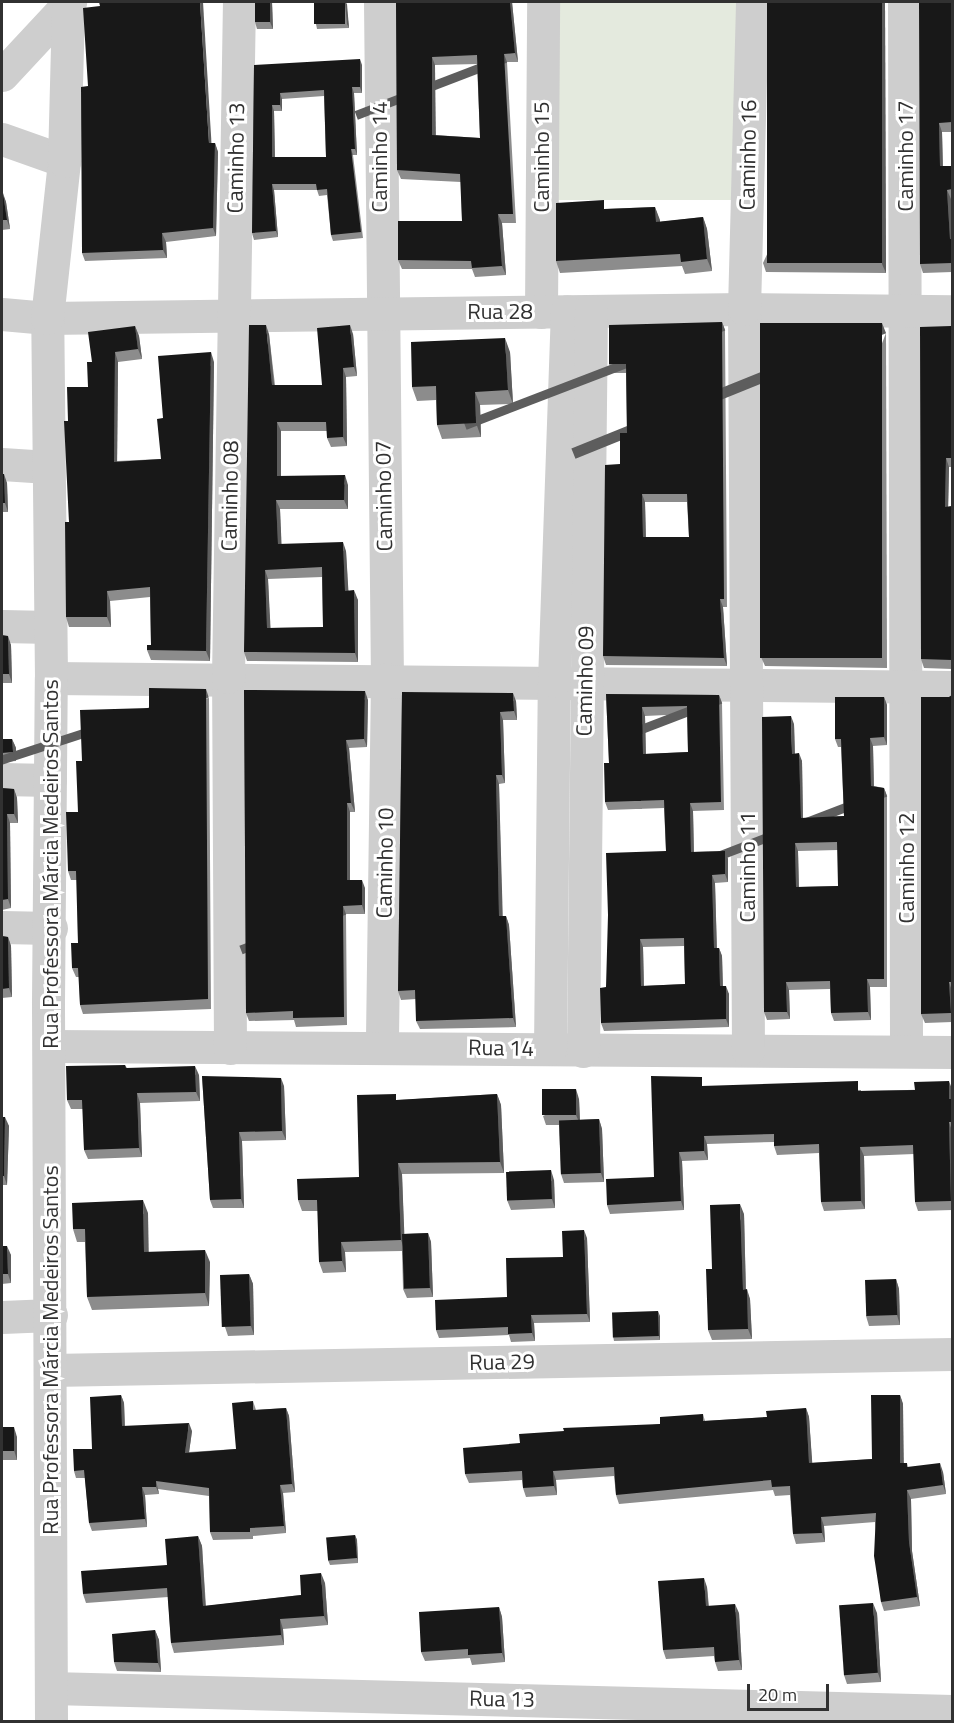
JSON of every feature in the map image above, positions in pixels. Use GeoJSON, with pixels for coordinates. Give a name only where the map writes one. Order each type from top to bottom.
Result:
{"type":"FeatureCollection","features":[{"type":"Feature","properties":{"kind":"street","name":"Caminho 13"},"geometry":{"type":"LineString","coordinates":[[232,315],[239,2]]}},
{"type":"Feature","properties":{"kind":"street","name":"Caminho 14"},"geometry":{"type":"LineString","coordinates":[[380,2],[381,313]]}},
{"type":"Feature","properties":{"kind":"street","name":"Caminho 15"},"geometry":{"type":"LineString","coordinates":[[543,2],[567,312]]}},
{"type":"Feature","properties":{"kind":"street","name":"Caminho 16"},"geometry":{"type":"LineString","coordinates":[[748,685],[744,309],[752,2]]}},
{"type":"Feature","properties":{"kind":"street","name":"Caminho 17"},"geometry":{"type":"LineString","coordinates":[[904,2],[908,687]]}},
{"type":"Feature","properties":{"kind":"street"},"geometry":{"type":"LineString","coordinates":[[2,75],[69,5]]}},
{"type":"Feature","properties":{"kind":"street","name":"Rua Professora Márcia Medeiros Santos"},"geometry":{"type":"LineString","coordinates":[[51,1722],[51,678],[47,318],[64,161],[69,5]]}},
{"type":"Feature","properties":{"kind":"street"},"geometry":{"type":"LineString","coordinates":[[2,139],[64,161]]}},
{"type":"Feature","properties":{"kind":"street","name":"Rua 28"},"geometry":{"type":"LineString","coordinates":[[2,314],[47,318],[744,309],[952,311]]}},
{"type":"Feature","properties":{"kind":"street","name":"Caminho 09"},"geometry":{"type":"LineString","coordinates":[[567,312],[569,683],[583,1051]]}},
{"type":"Feature","properties":{"kind":"street","name":"Caminho 07"},"geometry":{"type":"LineString","coordinates":[[381,313],[387,679]]}},
{"type":"Feature","properties":{"kind":"street","name":"Caminho 08"},"geometry":{"type":"LineString","coordinates":[[228,677],[232,315]]}},
{"type":"Feature","properties":{"kind":"street"},"geometry":{"type":"LineString","coordinates":[[2,464],[48,467]]}},
{"type":"Feature","properties":{"kind":"street"},"geometry":{"type":"LineString","coordinates":[[2,626],[50,627]]}},
{"type":"Feature","properties":{"kind":"street"},"geometry":{"type":"LineString","coordinates":[[51,678],[228,677],[952,687]]}},
{"type":"Feature","properties":{"kind":"street"},"geometry":{"type":"LineString","coordinates":[[228,677],[230,1048]]}},
{"type":"Feature","properties":{"kind":"street","name":"Caminho 10"},"geometry":{"type":"LineString","coordinates":[[382,1047],[387,679]]}},
{"type":"Feature","properties":{"kind":"street","name":"Caminho 09"},"geometry":{"type":"LineString","coordinates":[[550,1049],[569,683]]}},
{"type":"Feature","properties":{"kind":"street","name":"Caminho 11"},"geometry":{"type":"LineString","coordinates":[[748,685],[748,1050]]}},
{"type":"Feature","properties":{"kind":"street","name":"Caminho 12"},"geometry":{"type":"LineString","coordinates":[[906,1050],[908,687]]}},
{"type":"Feature","properties":{"kind":"street"},"geometry":{"type":"LineString","coordinates":[[2,779],[50,780]]}},
{"type":"Feature","properties":{"kind":"street"},"geometry":{"type":"LineString","coordinates":[[2,927],[51,928]]}},
{"type":"Feature","properties":{"kind":"street","name":"Rua 14"},"geometry":{"type":"LineString","coordinates":[[50,1046],[952,1052]]}},
{"type":"Feature","properties":{"kind":"street"},"geometry":{"type":"LineString","coordinates":[[2,1317],[51,1315]]}},
{"type":"Feature","properties":{"kind":"street","name":"Rua 29"},"geometry":{"type":"LineString","coordinates":[[51,1370],[952,1354]]}},
{"type":"Feature","properties":{"kind":"street","name":"Rua 13"},"geometry":{"type":"LineString","coordinates":[[51,1688],[952,1711]]}},
{"type":"Feature","properties":{"kind":"shaded area"},"geometry":{"type":"Polygon","coordinates":[[[552,2],[750,2],[750,200],[552,200],[552,2]]]}},
{"type":"Feature","properties":{"kind":"building"},"geometry":{"type":"Polygon","coordinates":[[[99,2],[200,2],[209,143],[215,143],[213,228],[162,233],[163,250],[82,253],[81,87],[88,86],[83,8],[100,6],[99,2]]]}},
{"type":"Feature","properties":{"kind":"building"},"geometry":{"type":"Polygon","coordinates":[[[255,2],[270,2],[270,22],[255,22],[255,2]]]}},
{"type":"Feature","properties":{"kind":"building"},"geometry":{"type":"Polygon","coordinates":[[[314,2],[345,2],[345,24],[314,24],[314,2]]]}},
{"type":"Feature","properties":{"kind":"building"},"geometry":{"type":"Polygon","coordinates":[[[396,2],[510,2],[515,53],[504,54],[513,214],[498,214],[502,266],[472,268],[471,261],[398,260],[398,221],[462,221],[460,174],[397,170],[396,2]],[[477,55],[432,57],[432,135],[480,138],[477,55]]]}},
{"type":"Feature","properties":{"kind":"building"},"geometry":{"type":"Polygon","coordinates":[[[767,2],[882,2],[882,263],[767,263],[767,2]]]}},
{"type":"Feature","properties":{"kind":"building"},"geometry":{"type":"Polygon","coordinates":[[[919,2],[952,2],[952,122],[939,123],[940,166],[951,166],[952,189],[947,190],[952,263],[920,264],[919,2]]]}},
{"type":"Feature","properties":{"kind":"building"},"geometry":{"type":"Polygon","coordinates":[[[360,59],[360,87],[352,87],[355,149],[351,149],[361,232],[331,235],[327,189],[317,190],[316,184],[272,184],[276,231],[252,233],[254,65],[360,59]],[[324,90],[280,93],[280,105],[272,105],[272,157],[326,157],[324,90]]]}},
{"type":"Feature","properties":{"kind":"building"},"geometry":{"type":"Polygon","coordinates":[[[3,193],[7,220],[2,220],[3,193]]]}},
{"type":"Feature","properties":{"kind":"building"},"geometry":{"type":"Polygon","coordinates":[[[604,200],[604,209],[655,207],[656,222],[703,217],[707,259],[681,262],[680,254],[556,261],[556,203],[604,200]]]}},
{"type":"Feature","properties":{"kind":"building"},"geometry":{"type":"Polygon","coordinates":[[[722,322],[724,599],[720,599],[724,658],[603,656],[605,465],[620,464],[620,433],[627,433],[626,364],[609,364],[609,325],[722,322]],[[642,494],[643,537],[689,537],[687,494],[642,494]]]}},
{"type":"Feature","properties":{"kind":"building"},"geometry":{"type":"Polygon","coordinates":[[[760,323],[882,323],[882,658],[760,658],[760,323]]]}},
{"type":"Feature","properties":{"kind":"building"},"geometry":{"type":"Polygon","coordinates":[[[249,325],[266,325],[272,385],[322,385],[317,328],[350,325],[354,367],[343,368],[343,437],[327,438],[326,422],[277,422],[277,476],[345,475],[344,500],[276,500],[278,544],[343,542],[345,591],[354,590],[355,653],[244,652],[249,325]],[[322,567],[265,570],[267,628],[323,627],[322,567]]]}},
{"type":"Feature","properties":{"kind":"building"},"geometry":{"type":"Polygon","coordinates":[[[135,326],[138,349],[115,352],[114,462],[161,459],[157,419],[163,418],[158,356],[211,352],[206,651],[147,650],[147,645],[151,645],[150,587],[107,591],[107,617],[66,617],[65,522],[69,522],[64,421],[68,421],[67,387],[88,387],[87,362],[92,362],[88,332],[135,326]]]}},
{"type":"Feature","properties":{"kind":"building"},"geometry":{"type":"Polygon","coordinates":[[[951,326],[952,458],[946,458],[945,507],[952,506],[952,660],[921,659],[920,327],[951,326]]]}},
{"type":"Feature","properties":{"kind":"building"},"geometry":{"type":"Polygon","coordinates":[[[505,338],[508,390],[475,392],[476,423],[437,425],[436,386],[412,387],[411,342],[505,338]]]}},
{"type":"Feature","properties":{"kind":"building"},"geometry":{"type":"Polygon","coordinates":[[[2,474],[4,474],[5,503],[2,503],[2,474]]]}},
{"type":"Feature","properties":{"kind":"building"},"geometry":{"type":"Polygon","coordinates":[[[2,635],[8,636],[9,674],[2,674],[2,635]]]}},
{"type":"Feature","properties":{"kind":"building"},"geometry":{"type":"Polygon","coordinates":[[[149,688],[206,689],[208,999],[80,1005],[78,968],[72,968],[71,943],[78,943],[76,871],[68,871],[66,812],[78,812],[76,761],[82,761],[80,710],[149,708],[149,688]]]}},
{"type":"Feature","properties":{"kind":"building"},"geometry":{"type":"Polygon","coordinates":[[[244,690],[365,691],[364,739],[346,740],[351,803],[347,803],[347,880],[362,880],[362,905],[343,906],[344,1017],[293,1018],[293,1011],[246,1013],[244,690]]]}},
{"type":"Feature","properties":{"kind":"building"},"geometry":{"type":"Polygon","coordinates":[[[402,692],[513,693],[514,711],[500,712],[502,775],[496,775],[499,916],[506,916],[513,1018],[416,1021],[415,990],[398,991],[402,692]]]}},
{"type":"Feature","properties":{"kind":"building"},"geometry":{"type":"Polygon","coordinates":[[[606,694],[719,695],[721,802],[690,803],[691,852],[725,851],[725,874],[712,875],[714,948],[719,948],[720,986],[726,986],[726,1019],[601,1023],[600,988],[606,987],[608,915],[606,853],[666,851],[664,800],[605,802],[604,763],[609,763],[606,694]],[[687,706],[642,707],[643,754],[688,752],[687,706]],[[684,938],[640,939],[641,986],[685,984],[684,938]]]}},
{"type":"Feature","properties":{"kind":"building"},"geometry":{"type":"Polygon","coordinates":[[[952,695],[952,982],[949,982],[951,1013],[921,1014],[921,697],[949,697],[952,695]]]}},
{"type":"Feature","properties":{"kind":"building"},"geometry":{"type":"Polygon","coordinates":[[[835,697],[884,697],[884,737],[870,738],[871,786],[884,788],[884,979],[867,979],[868,1012],[831,1013],[830,981],[786,982],[787,1012],[764,1012],[762,717],[791,716],[792,754],[799,753],[801,818],[844,816],[841,739],[835,739],[835,697]],[[837,842],[795,843],[796,887],[838,886],[837,842]]]}},
{"type":"Feature","properties":{"kind":"building"},"geometry":{"type":"Polygon","coordinates":[[[2,739],[12,739],[13,752],[2,753],[2,739]]]}},
{"type":"Feature","properties":{"kind":"building"},"geometry":{"type":"Polygon","coordinates":[[[2,788],[14,789],[14,814],[7,814],[8,899],[2,900],[2,788]]]}},
{"type":"Feature","properties":{"kind":"building"},"geometry":{"type":"Polygon","coordinates":[[[2,936],[8,937],[9,988],[2,989],[2,936]]]}},
{"type":"Feature","properties":{"kind":"building"},"geometry":{"type":"Polygon","coordinates":[[[125,1065],[126,1068],[195,1066],[196,1092],[137,1093],[139,1148],[84,1150],[82,1100],[67,1100],[66,1066],[125,1065]]]}},
{"type":"Feature","properties":{"kind":"building"},"geometry":{"type":"Polygon","coordinates":[[[202,1076],[281,1078],[282,1131],[239,1132],[241,1199],[210,1200],[202,1076]]]}},
{"type":"Feature","properties":{"kind":"building"},"geometry":{"type":"Polygon","coordinates":[[[651,1076],[702,1077],[702,1086],[858,1081],[858,1091],[915,1090],[914,1082],[949,1081],[949,1099],[952,1099],[952,1122],[949,1122],[951,1201],[915,1202],[913,1145],[860,1147],[861,1201],[821,1202],[819,1144],[774,1146],[774,1134],[704,1136],[704,1151],[679,1152],[681,1201],[607,1205],[606,1179],[654,1177],[651,1076]]]}},
{"type":"Feature","properties":{"kind":"building"},"geometry":{"type":"Polygon","coordinates":[[[542,1089],[576,1089],[576,1115],[542,1115],[542,1089]]]}},
{"type":"Feature","properties":{"kind":"building"},"geometry":{"type":"Polygon","coordinates":[[[396,1094],[396,1100],[497,1094],[500,1162],[398,1163],[401,1240],[341,1242],[342,1261],[319,1262],[317,1200],[298,1200],[297,1179],[359,1177],[357,1095],[396,1094]]]}},
{"type":"Feature","properties":{"kind":"building"},"geometry":{"type":"Polygon","coordinates":[[[2,1117],[5,1117],[4,1176],[2,1176],[2,1117]]]}},
{"type":"Feature","properties":{"kind":"building"},"geometry":{"type":"Polygon","coordinates":[[[599,1119],[601,1173],[561,1174],[559,1120],[599,1119]]]}},
{"type":"Feature","properties":{"kind":"building"},"geometry":{"type":"Polygon","coordinates":[[[551,1170],[552,1199],[507,1201],[506,1172],[551,1170]]]}},
{"type":"Feature","properties":{"kind":"building"},"geometry":{"type":"Polygon","coordinates":[[[143,1200],[144,1252],[205,1250],[205,1293],[87,1297],[85,1229],[73,1229],[72,1203],[143,1200]]]}},
{"type":"Feature","properties":{"kind":"building"},"geometry":{"type":"Polygon","coordinates":[[[740,1204],[743,1290],[747,1289],[748,1329],[708,1330],[706,1269],[712,1269],[710,1205],[740,1204]]]}},
{"type":"Feature","properties":{"kind":"building"},"geometry":{"type":"Polygon","coordinates":[[[584,1230],[587,1314],[531,1315],[532,1333],[508,1334],[508,1327],[436,1330],[435,1300],[507,1297],[506,1258],[563,1257],[562,1231],[584,1230]]]}},
{"type":"Feature","properties":{"kind":"building"},"geometry":{"type":"Polygon","coordinates":[[[428,1233],[430,1288],[404,1289],[402,1234],[428,1233]]]}},
{"type":"Feature","properties":{"kind":"building"},"geometry":{"type":"Polygon","coordinates":[[[2,1246],[7,1246],[8,1274],[2,1274],[2,1246]]]}},
{"type":"Feature","properties":{"kind":"building"},"geometry":{"type":"Polygon","coordinates":[[[249,1274],[251,1326],[222,1327],[220,1275],[249,1274]]]}},
{"type":"Feature","properties":{"kind":"building"},"geometry":{"type":"Polygon","coordinates":[[[896,1279],[897,1315],[866,1316],[865,1280],[896,1279]]]}},
{"type":"Feature","properties":{"kind":"building"},"geometry":{"type":"Polygon","coordinates":[[[658,1311],[659,1336],[613,1338],[612,1313],[658,1311]]]}},
{"type":"Feature","properties":{"kind":"building"},"geometry":{"type":"Polygon","coordinates":[[[121,1395],[122,1426],[189,1423],[185,1453],[236,1449],[232,1403],[253,1401],[253,1410],[286,1408],[292,1484],[280,1485],[284,1526],[250,1528],[250,1532],[210,1532],[209,1488],[156,1481],[156,1487],[142,1487],[145,1519],[89,1523],[84,1470],[74,1471],[73,1449],[92,1449],[90,1397],[121,1395]]]}},
{"type":"Feature","properties":{"kind":"building"},"geometry":{"type":"Polygon","coordinates":[[[871,1395],[900,1395],[900,1463],[907,1463],[907,1467],[940,1463],[943,1485],[907,1490],[909,1542],[917,1597],[881,1602],[874,1556],[876,1513],[821,1517],[822,1533],[793,1534],[790,1486],[772,1487],[771,1480],[616,1495],[614,1467],[553,1471],[554,1486],[523,1488],[522,1471],[465,1474],[463,1448],[520,1443],[519,1434],[564,1431],[563,1428],[660,1424],[660,1417],[703,1414],[703,1421],[767,1417],[766,1411],[806,1408],[809,1463],[872,1459],[871,1395]]]}},
{"type":"Feature","properties":{"kind":"building"},"geometry":{"type":"Polygon","coordinates":[[[2,1427],[14,1427],[14,1451],[2,1451],[2,1427]]]}},
{"type":"Feature","properties":{"kind":"building"},"geometry":{"type":"Polygon","coordinates":[[[355,1535],[357,1558],[328,1560],[326,1538],[355,1535]]]}},
{"type":"Feature","properties":{"kind":"building"},"geometry":{"type":"Polygon","coordinates":[[[198,1536],[203,1606],[301,1595],[300,1575],[321,1573],[324,1616],[280,1619],[281,1635],[171,1643],[167,1588],[83,1594],[81,1571],[167,1565],[165,1539],[198,1536]]]}},
{"type":"Feature","properties":{"kind":"building"},"geometry":{"type":"Polygon","coordinates":[[[704,1578],[706,1606],[735,1604],[739,1660],[715,1662],[714,1647],[663,1650],[658,1581],[704,1578]]]}},
{"type":"Feature","properties":{"kind":"building"},"geometry":{"type":"Polygon","coordinates":[[[873,1603],[878,1673],[844,1675],[839,1605],[873,1603]]]}},
{"type":"Feature","properties":{"kind":"building"},"geometry":{"type":"Polygon","coordinates":[[[499,1607],[502,1653],[468,1655],[468,1649],[421,1652],[419,1612],[499,1607]]]}},
{"type":"Feature","properties":{"kind":"building"},"geometry":{"type":"Polygon","coordinates":[[[155,1630],[158,1663],[114,1662],[112,1634],[155,1630]]]}}]}
